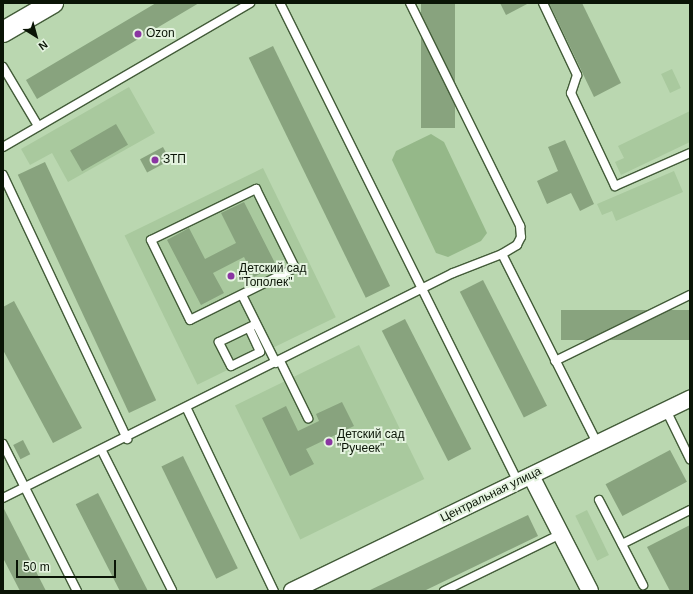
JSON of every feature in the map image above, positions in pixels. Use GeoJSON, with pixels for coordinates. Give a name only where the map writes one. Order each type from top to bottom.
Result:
{"type":"FeatureCollection","features":[{"type":"Feature","properties":{"kind":"street"},"geometry":{"type":"LineString","coordinates":[[3,32],[53,3]]}},
{"type":"Feature","properties":{"kind":"street","name":"Центральная улица"},"geometry":{"type":"LineString","coordinates":[[292,591],[690,398]]}},
{"type":"Feature","properties":{"kind":"street"},"geometry":{"type":"LineString","coordinates":[[524,479],[561,534],[590,591]]}},
{"type":"Feature","properties":{"kind":"lane"},"geometry":{"type":"LineString","coordinates":[[3,147],[237,6],[250,3]]}},
{"type":"Feature","properties":{"kind":"lane"},"geometry":{"type":"LineString","coordinates":[[280,3],[424,288],[524,479]]}},
{"type":"Feature","properties":{"kind":"lane"},"geometry":{"type":"LineString","coordinates":[[3,498],[127,439],[424,288],[502,254],[517,245],[521,236],[520,226],[410,3]]}},
{"type":"Feature","properties":{"kind":"lane"},"geometry":{"type":"LineString","coordinates":[[543,3],[577,75],[571,92],[615,186],[690,153]]}},
{"type":"Feature","properties":{"kind":"lane"},"geometry":{"type":"LineString","coordinates":[[3,67],[38,126]]}},
{"type":"Feature","properties":{"kind":"lane"},"geometry":{"type":"LineString","coordinates":[[3,175],[127,439]]}},
{"type":"Feature","properties":{"kind":"lane"},"geometry":{"type":"LineString","coordinates":[[256,189],[295,268],[242,295],[190,320],[151,240],[256,189]]}},
{"type":"Feature","properties":{"kind":"lane"},"geometry":{"type":"LineString","coordinates":[[502,254],[597,443]]}},
{"type":"Feature","properties":{"kind":"lane"},"geometry":{"type":"LineString","coordinates":[[242,295],[253,326],[260,352],[231,366],[219,342],[253,326]]}},
{"type":"Feature","properties":{"kind":"lane"},"geometry":{"type":"LineString","coordinates":[[555,361],[690,295]]}},
{"type":"Feature","properties":{"kind":"lane"},"geometry":{"type":"LineString","coordinates":[[253,326],[278,362],[308,418]]}},
{"type":"Feature","properties":{"kind":"lane"},"geometry":{"type":"LineString","coordinates":[[187,409],[274,591]]}},
{"type":"Feature","properties":{"kind":"lane"},"geometry":{"type":"LineString","coordinates":[[666,410],[690,459]]}},
{"type":"Feature","properties":{"kind":"lane"},"geometry":{"type":"LineString","coordinates":[[3,444],[77,591]]}},
{"type":"Feature","properties":{"kind":"lane"},"geometry":{"type":"LineString","coordinates":[[102,451],[172,590]]}},
{"type":"Feature","properties":{"kind":"lane"},"geometry":{"type":"LineString","coordinates":[[600,500],[643,585]]}},
{"type":"Feature","properties":{"kind":"lane"},"geometry":{"type":"LineString","coordinates":[[622,544],[690,510]]}},
{"type":"Feature","properties":{"kind":"lane"},"geometry":{"type":"LineString","coordinates":[[444,591],[561,534]]}},
{"type":"Feature","properties":{"kind":"shaded area"},"geometry":{"type":"Polygon","coordinates":[[[672,69],[681,88],[670,93],[661,74],[672,69]]]}},
{"type":"Feature","properties":{"kind":"shaded area"},"geometry":{"type":"Polygon","coordinates":[[[129,87],[155,133],[68,182],[52,153],[30,165],[21,149],[129,87]]]}},
{"type":"Feature","properties":{"kind":"shaded area"},"geometry":{"type":"Polygon","coordinates":[[[690,111],[690,142],[621,175],[615,162],[624,158],[618,146],[690,111]]]}},
{"type":"Feature","properties":{"kind":"shaded area"},"geometry":{"type":"Polygon","coordinates":[[[431,134],[444,142],[487,233],[481,241],[448,257],[436,253],[392,160],[396,151],[431,134]]]}},
{"type":"Feature","properties":{"kind":"shaded area","name":"Детский сад \"Тополек\""},"geometry":{"type":"Polygon","coordinates":[[[263,168],[336,317],[197,385],[125,236],[263,168]]]}},
{"type":"Feature","properties":{"kind":"shaded area"},"geometry":{"type":"Polygon","coordinates":[[[674,171],[683,192],[616,221],[612,211],[602,215],[597,204],[674,171]]]}},
{"type":"Feature","properties":{"kind":"shaded area","name":"Детский сад \"Ручеек\""},"geometry":{"type":"Polygon","coordinates":[[[359,345],[424,479],[300,539],[235,405],[359,345]]]}},
{"type":"Feature","properties":{"kind":"shaded area"},"geometry":{"type":"Polygon","coordinates":[[[587,510],[609,555],[597,561],[575,516],[587,510]]]}},
{"type":"Feature","properties":{"kind":"building"},"geometry":{"type":"Polygon","coordinates":[[[156,3],[199,3],[37,99],[26,80],[156,3]]]}},
{"type":"Feature","properties":{"kind":"building"},"geometry":{"type":"Polygon","coordinates":[[[421,3],[455,3],[455,128],[421,128],[421,3]]]}},
{"type":"Feature","properties":{"kind":"building"},"geometry":{"type":"Polygon","coordinates":[[[500,3],[529,3],[506,15],[500,3]]]}},
{"type":"Feature","properties":{"kind":"building"},"geometry":{"type":"Polygon","coordinates":[[[549,3],[582,3],[621,83],[594,97],[549,3]]]}},
{"type":"Feature","properties":{"kind":"building"},"geometry":{"type":"Polygon","coordinates":[[[273,46],[390,286],[366,298],[249,58],[273,46]]]}},
{"type":"Feature","properties":{"kind":"building"},"geometry":{"type":"Polygon","coordinates":[[[116,124],[128,145],[82,171],[70,150],[116,124]]]}},
{"type":"Feature","properties":{"kind":"building"},"geometry":{"type":"Polygon","coordinates":[[[565,140],[594,204],[580,211],[571,193],[547,204],[537,181],[558,171],[548,147],[565,140]]]}},
{"type":"Feature","properties":{"kind":"building","name":"ЗТП"},"geometry":{"type":"Polygon","coordinates":[[[163,147],[170,160],[147,172],[140,159],[163,147]]]}},
{"type":"Feature","properties":{"kind":"building"},"geometry":{"type":"Polygon","coordinates":[[[45,162],[156,400],[129,413],[18,175],[45,162]]]}},
{"type":"Feature","properties":{"kind":"building"},"geometry":{"type":"Polygon","coordinates":[[[244,202],[276,265],[254,277],[244,257],[213,273],[224,293],[201,305],[167,240],[189,228],[205,259],[236,243],[221,213],[244,202]]]}},
{"type":"Feature","properties":{"kind":"building"},"geometry":{"type":"Polygon","coordinates":[[[483,280],[547,406],[524,417],[460,292],[483,280]]]}},
{"type":"Feature","properties":{"kind":"building"},"geometry":{"type":"Polygon","coordinates":[[[14,301],[82,428],[53,443],[3,350],[3,307],[14,301]]]}},
{"type":"Feature","properties":{"kind":"building"},"geometry":{"type":"Polygon","coordinates":[[[561,310],[690,310],[690,340],[561,340],[561,310]]]}},
{"type":"Feature","properties":{"kind":"building"},"geometry":{"type":"Polygon","coordinates":[[[405,319],[471,449],[448,461],[382,331],[405,319]]]}},
{"type":"Feature","properties":{"kind":"building"},"geometry":{"type":"Polygon","coordinates":[[[342,402],[354,426],[306,449],[314,464],[290,476],[262,418],[286,406],[298,431],[319,421],[316,414],[342,402]]]}},
{"type":"Feature","properties":{"kind":"building"},"geometry":{"type":"Polygon","coordinates":[[[23,440],[30,454],[20,459],[13,445],[23,440]]]}},
{"type":"Feature","properties":{"kind":"building"},"geometry":{"type":"Polygon","coordinates":[[[670,450],[687,482],[622,516],[606,484],[670,450]]]}},
{"type":"Feature","properties":{"kind":"building"},"geometry":{"type":"Polygon","coordinates":[[[183,456],[238,568],[216,579],[161,467],[183,456]]]}},
{"type":"Feature","properties":{"kind":"building"},"geometry":{"type":"Polygon","coordinates":[[[98,493],[148,591],[120,591],[76,504],[98,493]]]}},
{"type":"Feature","properties":{"kind":"building"},"geometry":{"type":"Polygon","coordinates":[[[3,507],[46,591],[20,591],[3,558],[3,507]]]}},
{"type":"Feature","properties":{"kind":"building"},"geometry":{"type":"Polygon","coordinates":[[[528,515],[538,536],[424,591],[368,591],[528,515]]]}},
{"type":"Feature","properties":{"kind":"building"},"geometry":{"type":"Polygon","coordinates":[[[690,525],[690,591],[670,591],[647,547],[690,525]]]}},
{"type":"Feature","properties":{"kind":"place","name":"Ozon"},"geometry":{"type":"Point","coordinates":[138,34]}},
{"type":"Feature","properties":{"kind":"place","name":"ЗТП"},"geometry":{"type":"Point","coordinates":[155,160]}},
{"type":"Feature","properties":{"kind":"place","name":"Детский сад \"Тополек\""},"geometry":{"type":"Point","coordinates":[231,276]}},
{"type":"Feature","properties":{"kind":"place","name":"Детский сад \"Ручеек\""},"geometry":{"type":"Point","coordinates":[329,442]}}]}
